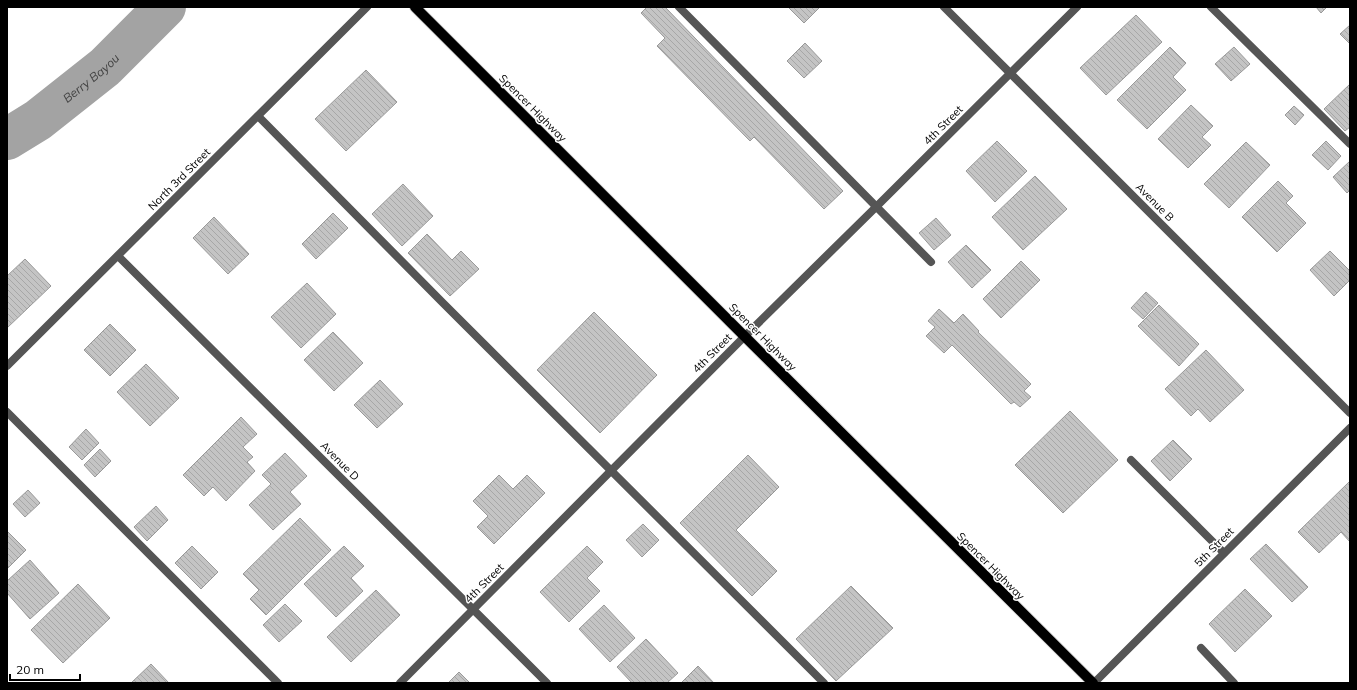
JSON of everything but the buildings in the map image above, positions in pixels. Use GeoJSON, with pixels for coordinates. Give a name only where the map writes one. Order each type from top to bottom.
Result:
{"type":"FeatureCollection","features":[{"type":"Feature","properties":{"kind":"main road","name":"Spencer Highway"},"geometry":{"type":"LineString","coordinates":[[415,7],[904,497],[1094,683]]}},
{"type":"Feature","properties":{"kind":"street","name":"North 3rd Street"},"geometry":{"type":"LineString","coordinates":[[7,366],[367,7]]}},
{"type":"Feature","properties":{"kind":"street"},"geometry":{"type":"LineString","coordinates":[[679,7],[931,262]]}},
{"type":"Feature","properties":{"kind":"street","name":"Avenue B"},"geometry":{"type":"LineString","coordinates":[[944,7],[1350,413]]}},
{"type":"Feature","properties":{"kind":"street","name":"4th Street"},"geometry":{"type":"LineString","coordinates":[[400,683],[745,336],[876,208],[1076,7]]}},
{"type":"Feature","properties":{"kind":"street"},"geometry":{"type":"LineString","coordinates":[[1211,7],[1350,144]]}},
{"type":"Feature","properties":{"kind":"street"},"geometry":{"type":"LineString","coordinates":[[258,116],[438,299],[824,683]]}},
{"type":"Feature","properties":{"kind":"street","name":"Avenue D"},"geometry":{"type":"LineString","coordinates":[[118,256],[547,683]]}},
{"type":"Feature","properties":{"kind":"street"},"geometry":{"type":"LineString","coordinates":[[7,412],[278,683]]}},
{"type":"Feature","properties":{"kind":"street","name":"5th Street"},"geometry":{"type":"LineString","coordinates":[[1094,683],[1350,428]]}},
{"type":"Feature","properties":{"kind":"street"},"geometry":{"type":"LineString","coordinates":[[1131,460],[1224,553]]}},
{"type":"Feature","properties":{"kind":"street"},"geometry":{"type":"LineString","coordinates":[[1201,648],[1234,683]]}},
{"type":"Feature","properties":{"kind":"waterway","name":"Berry Bayou"},"geometry":{"type":"LineString","coordinates":[[7,139],[38,120],[105,67],[165,7]]}}]}
